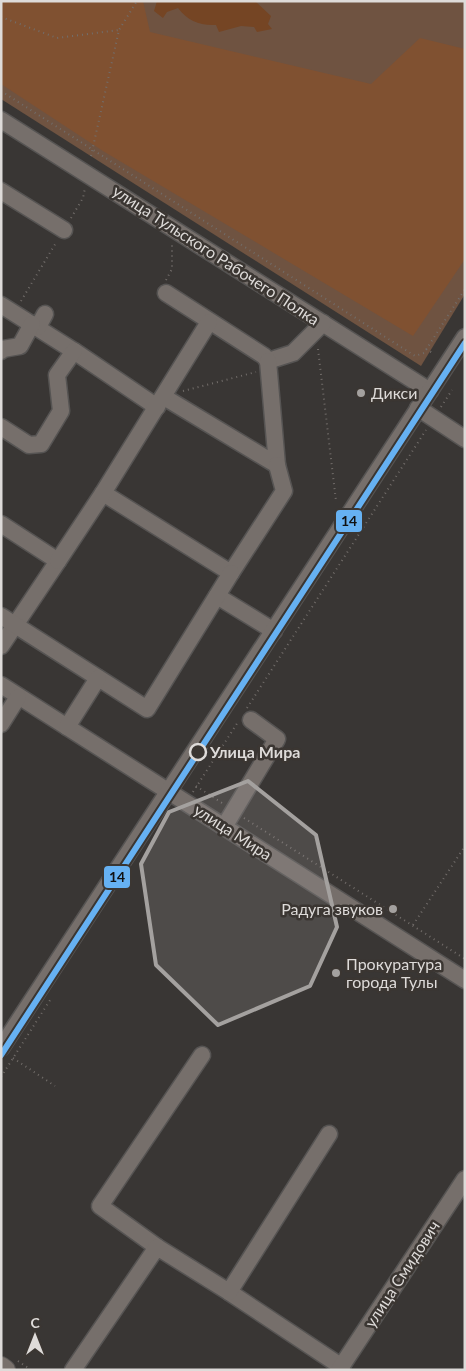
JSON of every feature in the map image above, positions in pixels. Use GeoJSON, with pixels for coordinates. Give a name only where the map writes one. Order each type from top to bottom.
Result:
{"type":"FeatureCollection","features":[{"type":"Feature","properties":{"kind":"main road"},"geometry":{"type":"LineString","coordinates":[[1,1367],[5,1370]]}},
{"type":"Feature","properties":{"kind":"street","name":"улица Тульского Рабочего Полка"},"geometry":{"type":"LineString","coordinates":[[1,120],[430,391]]}},
{"type":"Feature","properties":{"kind":"street"},"geometry":{"type":"LineString","coordinates":[[3,197],[64,230]]}},
{"type":"Feature","properties":{"kind":"street"},"geometry":{"type":"LineString","coordinates":[[8,620],[147,710],[284,490],[277,465],[268,365],[264,356],[166,293]]}},
{"type":"Feature","properties":{"kind":"street"},"geometry":{"type":"LineString","coordinates":[[8,309],[38,322],[74,351],[160,402],[277,465]]}},
{"type":"Feature","properties":{"kind":"street"},"geometry":{"type":"LineString","coordinates":[[1,351],[20,346],[38,322]]}},
{"type":"Feature","properties":{"kind":"street"},"geometry":{"type":"LineString","coordinates":[[1,646],[8,620],[58,561],[103,493],[209,322]]}},
{"type":"Feature","properties":{"kind":"street"},"geometry":{"type":"LineString","coordinates":[[268,365],[293,352],[323,323]]}},
{"type":"Feature","properties":{"kind":"street"},"geometry":{"type":"LineString","coordinates":[[7,1044],[169,790],[465,337]]}},
{"type":"Feature","properties":{"kind":"street"},"geometry":{"type":"LineString","coordinates":[[1,427],[29,445],[41,444],[61,411],[57,375],[74,351]]}},
{"type":"Feature","properties":{"kind":"street"},"geometry":{"type":"LineString","coordinates":[[418,408],[465,439]]}},
{"type":"Feature","properties":{"kind":"street"},"geometry":{"type":"LineString","coordinates":[[103,493],[231,573]]}},
{"type":"Feature","properties":{"kind":"street"},"geometry":{"type":"LineString","coordinates":[[1,524],[58,561]]}},
{"type":"Feature","properties":{"kind":"street"},"geometry":{"type":"LineString","coordinates":[[217,596],[274,631]]}},
{"type":"Feature","properties":{"kind":"street"},"geometry":{"type":"LineString","coordinates":[[67,727],[98,678]]}},
{"type":"Feature","properties":{"kind":"street","name":"улица Мира"},"geometry":{"type":"LineString","coordinates":[[1,685],[169,790],[465,980]]}},
{"type":"Feature","properties":{"kind":"street"},"geometry":{"type":"LineString","coordinates":[[1,724],[18,696]]}},
{"type":"Feature","properties":{"kind":"street"},"geometry":{"type":"LineString","coordinates":[[224,827],[277,739],[245,717]]}},
{"type":"Feature","properties":{"kind":"street"},"geometry":{"type":"LineString","coordinates":[[202,1055],[100,1206],[157,1248],[229,1292],[340,1368]]}},
{"type":"Feature","properties":{"kind":"street"},"geometry":{"type":"LineString","coordinates":[[229,1292],[329,1134]]}},
{"type":"Feature","properties":{"kind":"street","name":"улица Смидович"},"geometry":{"type":"LineString","coordinates":[[340,1368],[465,1179]]}},
{"type":"Feature","properties":{"kind":"street"},"geometry":{"type":"LineString","coordinates":[[73,1370],[157,1248]]}},
{"type":"Feature","properties":{"kind":"path"},"geometry":{"type":"LineString","coordinates":[[91,156],[119,30],[137,1]]}},
{"type":"Feature","properties":{"kind":"path"},"geometry":{"type":"LineString","coordinates":[[1,17],[57,38],[119,30]]}},
{"type":"Feature","properties":{"kind":"path"},"geometry":{"type":"LineString","coordinates":[[1,91],[415,356],[420,356],[426,349],[465,289]]}},
{"type":"Feature","properties":{"kind":"path"},"geometry":{"type":"LineString","coordinates":[[8,309],[64,230],[83,198],[85,188]]}},
{"type":"Feature","properties":{"kind":"path"},"geometry":{"type":"LineString","coordinates":[[166,293],[163,284],[172,268],[172,245]]}},
{"type":"Feature","properties":{"kind":"path"},"geometry":{"type":"LineString","coordinates":[[318,349],[336,501]]}},
{"type":"Feature","properties":{"kind":"path"},"geometry":{"type":"LineString","coordinates":[[426,349],[434,354]]}},
{"type":"Feature","properties":{"kind":"path"},"geometry":{"type":"LineString","coordinates":[[160,402],[268,365]]}},
{"type":"Feature","properties":{"kind":"path"},"geometry":{"type":"LineString","coordinates":[[452,390],[245,717],[196,786],[465,959]]}},
{"type":"Feature","properties":{"kind":"path"},"geometry":{"type":"LineString","coordinates":[[412,925],[465,846]]}},
{"type":"Feature","properties":{"kind":"path"},"geometry":{"type":"LineString","coordinates":[[7,1044],[28,1034]]}},
{"type":"Feature","properties":{"kind":"path"},"geometry":{"type":"LineString","coordinates":[[1,1077],[7,1044]]}},
{"type":"Feature","properties":{"kind":"path"},"geometry":{"type":"LineString","coordinates":[[7,1044],[55,1086]]}},
{"type":"Feature","properties":{"kind":"highlighted area"},"geometry":{"type":"Polygon","coordinates":[[[248,781],[316,835],[337,927],[310,986],[218,1025],[156,965],[141,864],[169,812],[248,781]]]}},
{"type":"Feature","properties":{"kind":"shaded area"},"geometry":{"type":"Polygon","coordinates":[[[1,1],[465,1],[465,294],[421,366],[1,99],[1,1]]]}},
{"type":"Feature","properties":{"kind":"shaded area"},"geometry":{"type":"Polygon","coordinates":[[[1,1],[143,1],[150,32],[371,84],[420,38],[465,49],[465,259],[413,336],[103,151],[1,84],[1,1]]]}},
{"type":"Feature","properties":{"kind":"shaded area"},"geometry":{"type":"Polygon","coordinates":[[[157,1],[255,1],[271,16],[268,24],[272,29],[257,32],[254,27],[241,26],[219,32],[216,25],[205,25],[195,22],[178,8],[167,12],[163,18],[154,11],[157,1]]]}},
{"type":"Feature","properties":{"kind":"transit line","name":"14"},"geometry":{"type":"LineString","coordinates":[[1,1055],[465,343]]}},
{"type":"Feature","properties":{"kind":"place","name":"Дикси"},"geometry":{"type":"Point","coordinates":[361,393]}},
{"type":"Feature","properties":{"kind":"place","name":"Улица Мира"},"geometry":{"type":"Point","coordinates":[198,752]}},
{"type":"Feature","properties":{"kind":"place","name":"Радуга звуков"},"geometry":{"type":"Point","coordinates":[393,909]}},
{"type":"Feature","properties":{"kind":"place","name":"Прокуратура города Тулы"},"geometry":{"type":"Point","coordinates":[336,973]}}]}
